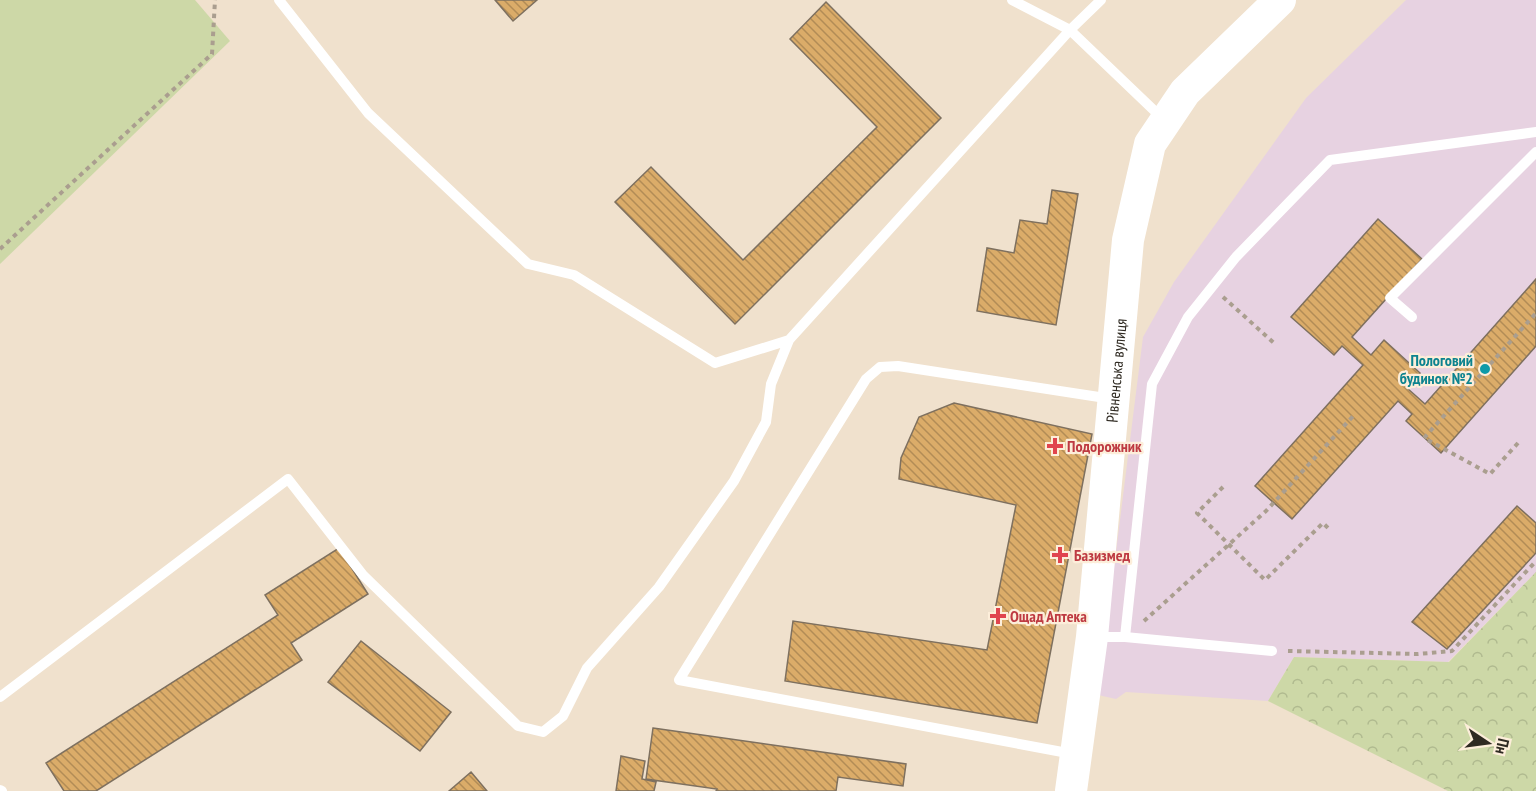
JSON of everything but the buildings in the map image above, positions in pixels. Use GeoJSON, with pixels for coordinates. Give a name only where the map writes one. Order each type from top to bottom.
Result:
{"type":"FeatureCollection","features":[{"type":"Feature","properties":{"kind":"street","name":"Рівненська вулиця"},"geometry":{"type":"LineString","coordinates":[[1071,791],[1092,637],[1128,240],[1150,144],[1185,92],[1280,0]]}},
{"type":"Feature","properties":{"kind":"lane"},"geometry":{"type":"LineString","coordinates":[[279,0],[368,112],[528,264],[574,275],[715,363],[789,340]]}},
{"type":"Feature","properties":{"kind":"lane"},"geometry":{"type":"LineString","coordinates":[[1012,0],[1070,30],[1165,121]]}},
{"type":"Feature","properties":{"kind":"lane"},"geometry":{"type":"LineString","coordinates":[[0,697],[288,479],[363,575],[518,726],[543,732],[563,716],[586,668],[659,587],[734,482],[766,422],[771,384],[789,340],[1070,30],[1101,0]]}},
{"type":"Feature","properties":{"kind":"lane"},"geometry":{"type":"LineString","coordinates":[[1125,637],[1152,384],[1188,317],[1236,257],[1330,160],[1536,132]]}},
{"type":"Feature","properties":{"kind":"lane"},"geometry":{"type":"LineString","coordinates":[[1412,317],[1390,298],[1536,152]]}},
{"type":"Feature","properties":{"kind":"lane"},"geometry":{"type":"LineString","coordinates":[[1076,754],[680,680],[866,379],[880,367],[898,366],[1112,399]]}},
{"type":"Feature","properties":{"kind":"lane"},"geometry":{"type":"LineString","coordinates":[[1092,637],[1125,637],[1272,651]]}},
{"type":"Feature","properties":{"kind":"path"},"geometry":{"type":"LineString","coordinates":[[0,249],[212,54],[215,0]]}},
{"type":"Feature","properties":{"kind":"path"},"geometry":{"type":"LineString","coordinates":[[1212,287],[1274,343]]}},
{"type":"Feature","properties":{"kind":"path"},"geometry":{"type":"LineString","coordinates":[[1518,442],[1490,474],[1424,438],[1536,313]]}},
{"type":"Feature","properties":{"kind":"path"},"geometry":{"type":"LineString","coordinates":[[1125,637],[1266,511],[1355,414]]}},
{"type":"Feature","properties":{"kind":"path"},"geometry":{"type":"LineString","coordinates":[[1223,487],[1197,513],[1265,580],[1323,523],[1331,531]]}},
{"type":"Feature","properties":{"kind":"path"},"geometry":{"type":"LineString","coordinates":[[1272,651],[1418,654],[1452,651],[1536,561]]}},
{"type":"Feature","properties":{"kind":"shaded area"},"geometry":{"type":"Polygon","coordinates":[[[1406,0],[1536,0],[1536,572],[1448,662],[1294,657],[1268,701],[1126,692],[1116,699],[1098,695],[1143,337],[1174,282],[1306,98],[1406,0]]]}},
{"type":"Feature","properties":{"kind":"green space"},"geometry":{"type":"Polygon","coordinates":[[[0,0],[195,0],[230,41],[0,264],[0,0]]]}},
{"type":"Feature","properties":{"kind":"green space"},"geometry":{"type":"Polygon","coordinates":[[[1536,572],[1536,791],[1448,791],[1268,701],[1294,657],[1449,662],[1536,572]]]}},
{"type":"Feature","properties":{"kind":"place","name":"Пологовий будинок №2"},"geometry":{"type":"Point","coordinates":[1485,369]}},
{"type":"Feature","properties":{"kind":"place","name":"Подорожник"},"geometry":{"type":"Point","coordinates":[1055,446]}},
{"type":"Feature","properties":{"kind":"place","name":"Базизмед"},"geometry":{"type":"Point","coordinates":[1060,555]}},
{"type":"Feature","properties":{"kind":"place","name":"Ощад Аптека"},"geometry":{"type":"Point","coordinates":[998,616]}}]}
